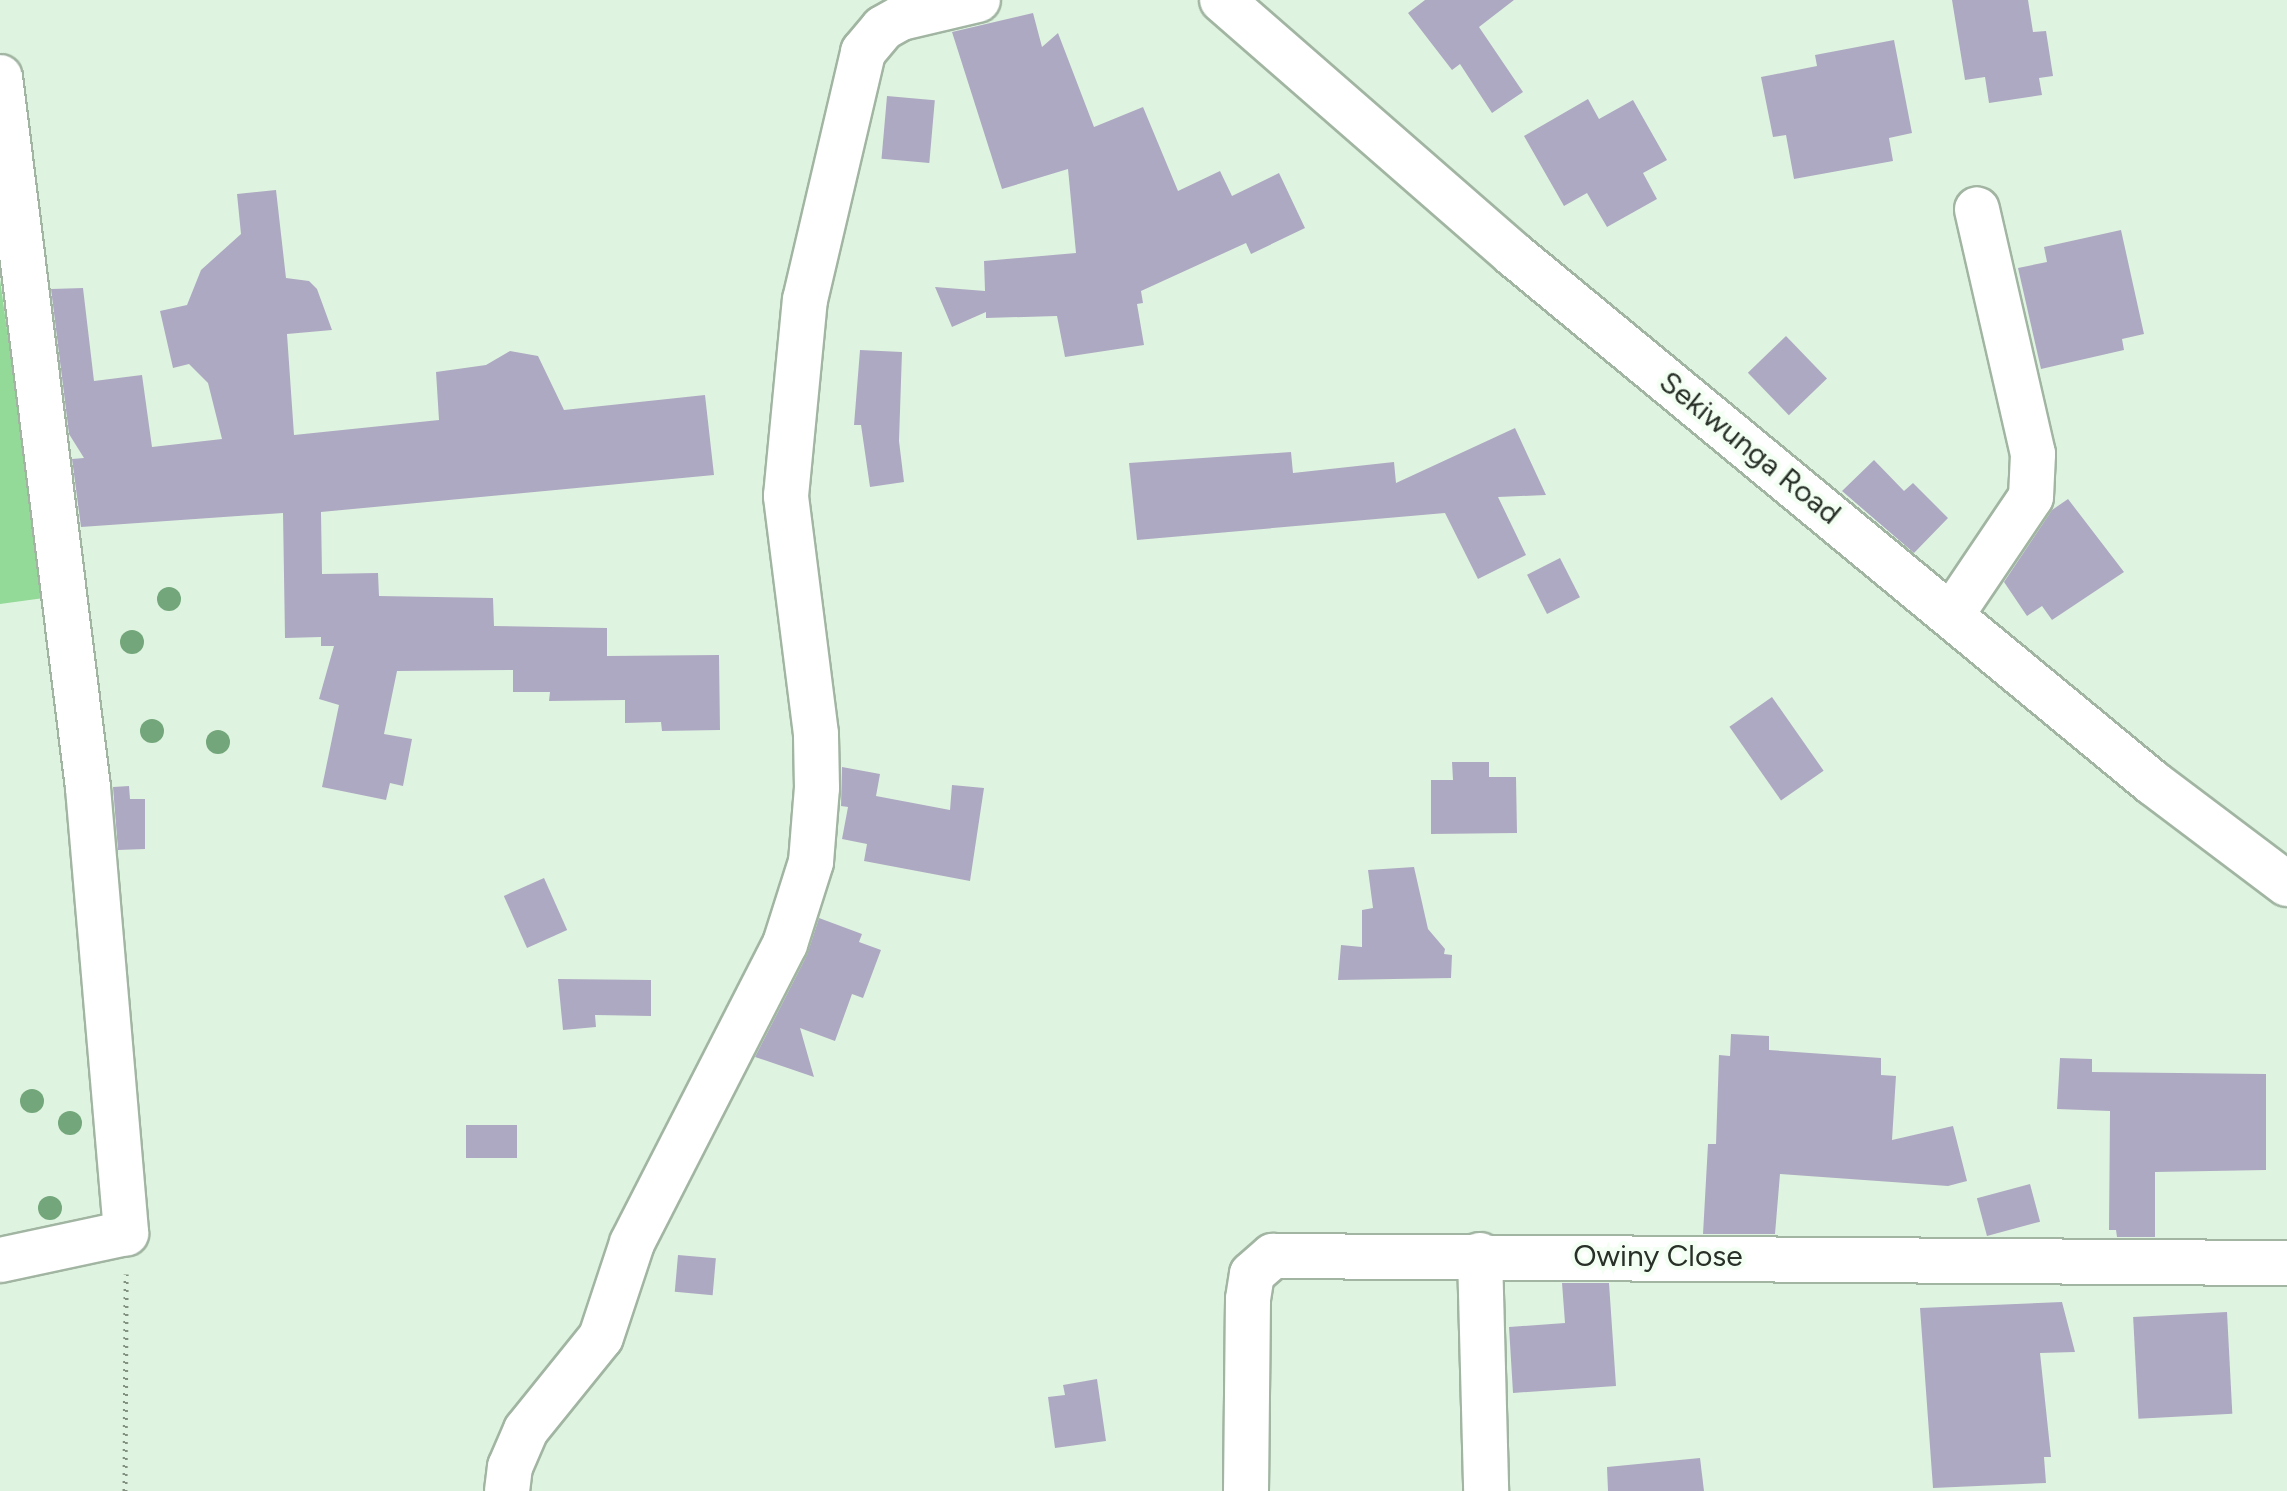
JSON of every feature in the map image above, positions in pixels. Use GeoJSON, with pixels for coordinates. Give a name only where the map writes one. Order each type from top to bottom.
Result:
{"type":"FeatureCollection","features":[{"type":"Feature","properties":{"kind":"street"},"geometry":{"type":"LineString","coordinates":[[507,1491],[510,1467],[526,1430],[601,1337],[632,1243],[742,1034],[790,930],[811,862],[817,788],[816,734],[786,496],[805,300],[863,52],[883,28],[901,18],[978,0]]}},
{"type":"Feature","properties":{"kind":"street","name":"Sekiwunga Road"},"geometry":{"type":"LineString","coordinates":[[1222,0],[1513,254],[2153,783],[2287,884]]}},
{"type":"Feature","properties":{"kind":"street"},"geometry":{"type":"LineString","coordinates":[[0,77],[88,788],[126,1233],[0,1260]]}},
{"type":"Feature","properties":{"kind":"street"},"geometry":{"type":"LineString","coordinates":[[1952,614],[2031,497],[2033,454],[1977,209]]}},
{"type":"Feature","properties":{"kind":"street"},"geometry":{"type":"LineString","coordinates":[[1480,1255],[1486,1491]]}},
{"type":"Feature","properties":{"kind":"street","name":"Owiny Close"},"geometry":{"type":"LineString","coordinates":[[1246,1491],[1252,1274],[1273,1256],[1480,1255],[2287,1263]]}},
{"type":"Feature","properties":{"kind":"path"},"geometry":{"type":"LineString","coordinates":[[125,1491],[126,1233]]}},
{"type":"Feature","properties":{"kind":"green space"},"geometry":{"type":"Polygon","coordinates":[[[0,279],[44,598],[0,604],[0,279]]]}},
{"type":"Feature","properties":{"kind":"building"},"geometry":{"type":"Polygon","coordinates":[[[1425,0],[1514,0],[1479,27],[1523,92],[1492,113],[1460,64],[1452,70],[1408,13],[1425,0]]]}},
{"type":"Feature","properties":{"kind":"building"},"geometry":{"type":"Polygon","coordinates":[[[1952,0],[2028,0],[2033,32],[2046,31],[2053,76],[2039,78],[2042,95],[1989,103],[1985,77],[1965,80],[1952,0]]]}},
{"type":"Feature","properties":{"kind":"building"},"geometry":{"type":"Polygon","coordinates":[[[1033,13],[1042,47],[1058,33],[1094,127],[1143,107],[1178,191],[1220,171],[1232,196],[1279,173],[1305,228],[1251,254],[1246,243],[1141,291],[1143,303],[1137,304],[1144,345],[1065,357],[1057,316],[986,318],[986,312],[952,327],[935,287],[985,291],[984,261],[1076,253],[1068,169],[1002,189],[952,32],[1033,13]]]}},
{"type":"Feature","properties":{"kind":"building"},"geometry":{"type":"Polygon","coordinates":[[[1894,40],[1912,133],[1889,138],[1893,161],[1794,179],[1786,135],[1773,137],[1761,77],[1817,66],[1815,55],[1894,40]]]}},
{"type":"Feature","properties":{"kind":"building"},"geometry":{"type":"Polygon","coordinates":[[[887,96],[935,100],[929,163],[882,159],[887,96]]]}},
{"type":"Feature","properties":{"kind":"building"},"geometry":{"type":"Polygon","coordinates":[[[1588,99],[1599,119],[1633,100],[1667,160],[1643,173],[1657,199],[1607,227],[1587,193],[1564,206],[1524,136],[1588,99]]]}},
{"type":"Feature","properties":{"kind":"building"},"geometry":{"type":"Polygon","coordinates":[[[276,190],[286,278],[309,281],[317,289],[332,330],[287,334],[294,435],[439,420],[436,372],[486,365],[510,351],[538,356],[564,410],[705,395],[714,475],[321,512],[322,574],[378,573],[379,596],[493,598],[494,626],[607,628],[607,656],[719,655],[720,730],[662,731],[661,722],[625,723],[625,700],[549,701],[550,692],[513,692],[513,670],[397,671],[384,734],[412,739],[403,786],[390,783],[386,800],[322,787],[339,705],[319,699],[334,646],[321,646],[321,637],[285,638],[283,513],[81,527],[72,459],[84,458],[69,434],[51,289],[83,288],[94,381],[142,375],[152,447],[222,439],[208,383],[189,364],[173,368],[160,311],[187,305],[201,270],[241,234],[237,194],[276,190]]]}},
{"type":"Feature","properties":{"kind":"building"},"geometry":{"type":"Polygon","coordinates":[[[2121,230],[2144,334],[2122,339],[2124,350],[2041,369],[2018,268],[2047,262],[2044,247],[2121,230]]]}},
{"type":"Feature","properties":{"kind":"building"},"geometry":{"type":"Polygon","coordinates":[[[1786,336],[1827,378],[1789,415],[1748,373],[1786,336]]]}},
{"type":"Feature","properties":{"kind":"building"},"geometry":{"type":"Polygon","coordinates":[[[860,350],[902,352],[899,441],[904,482],[870,487],[861,425],[854,425],[860,350]]]}},
{"type":"Feature","properties":{"kind":"building"},"geometry":{"type":"Polygon","coordinates":[[[1515,428],[1546,495],[1498,497],[1526,555],[1478,579],[1445,513],[1137,540],[1129,463],[1291,452],[1293,473],[1394,462],[1396,483],[1515,428]]]}},
{"type":"Feature","properties":{"kind":"building"},"geometry":{"type":"Polygon","coordinates":[[[1874,460],[1904,491],[1913,483],[1948,518],[1914,553],[1842,491],[1874,460]]]}},
{"type":"Feature","properties":{"kind":"building"},"geometry":{"type":"Polygon","coordinates":[[[2068,499],[2124,572],[2052,620],[2042,606],[2027,616],[2004,582],[2052,510],[2068,499]]]}},
{"type":"Feature","properties":{"kind":"building"},"geometry":{"type":"Polygon","coordinates":[[[1560,558],[1580,597],[1547,614],[1527,575],[1560,558]]]}},
{"type":"Feature","properties":{"kind":"building"},"geometry":{"type":"Polygon","coordinates":[[[1772,697],[1824,771],[1781,801],[1729,727],[1772,697]]]}},
{"type":"Feature","properties":{"kind":"building"},"geometry":{"type":"Polygon","coordinates":[[[1452,762],[1489,762],[1489,777],[1516,777],[1517,833],[1431,834],[1431,780],[1453,780],[1452,762]]]}},
{"type":"Feature","properties":{"kind":"building"},"geometry":{"type":"Polygon","coordinates":[[[842,767],[880,774],[876,796],[950,810],[952,785],[984,788],[970,881],[864,861],[867,844],[842,839],[848,807],[841,806],[842,767]]]}},
{"type":"Feature","properties":{"kind":"building"},"geometry":{"type":"Polygon","coordinates":[[[129,786],[130,799],[145,799],[145,849],[118,850],[113,787],[129,786]]]}},
{"type":"Feature","properties":{"kind":"building"},"geometry":{"type":"Polygon","coordinates":[[[1414,867],[1428,929],[1445,949],[1444,954],[1452,955],[1451,978],[1338,980],[1341,945],[1362,947],[1362,910],[1373,908],[1368,870],[1414,867]]]}},
{"type":"Feature","properties":{"kind":"building"},"geometry":{"type":"Polygon","coordinates":[[[544,878],[567,930],[527,948],[504,896],[544,878]]]}},
{"type":"Feature","properties":{"kind":"building"},"geometry":{"type":"Polygon","coordinates":[[[819,918],[862,934],[859,942],[881,950],[863,998],[852,994],[835,1041],[800,1028],[814,1077],[755,1057],[807,955],[819,918]]]}},
{"type":"Feature","properties":{"kind":"building"},"geometry":{"type":"Polygon","coordinates":[[[558,979],[651,980],[651,1016],[595,1015],[596,1027],[563,1030],[558,979]]]}},
{"type":"Feature","properties":{"kind":"building"},"geometry":{"type":"Polygon","coordinates":[[[1731,1034],[1769,1036],[1769,1050],[1881,1058],[1881,1075],[1896,1076],[1892,1140],[1953,1126],[1967,1181],[1948,1186],[1780,1174],[1775,1234],[1703,1234],[1708,1144],[1716,1144],[1719,1055],[1730,1056],[1731,1034]]]}},
{"type":"Feature","properties":{"kind":"building"},"geometry":{"type":"Polygon","coordinates":[[[2060,1058],[2092,1059],[2092,1072],[2266,1074],[2266,1170],[2155,1172],[2155,1237],[2117,1237],[2116,1230],[2109,1230],[2110,1111],[2057,1109],[2060,1058]]]}},
{"type":"Feature","properties":{"kind":"building"},"geometry":{"type":"Polygon","coordinates":[[[466,1125],[517,1125],[517,1158],[466,1158],[466,1125]]]}},
{"type":"Feature","properties":{"kind":"building"},"geometry":{"type":"Polygon","coordinates":[[[2030,1184],[2040,1222],[1987,1236],[1977,1198],[2030,1184]]]}},
{"type":"Feature","properties":{"kind":"building"},"geometry":{"type":"Polygon","coordinates":[[[678,1255],[716,1258],[713,1295],[675,1292],[678,1255]]]}},
{"type":"Feature","properties":{"kind":"building"},"geometry":{"type":"Polygon","coordinates":[[[1562,1283],[1609,1283],[1616,1386],[1513,1393],[1509,1327],[1565,1323],[1562,1283]]]}},
{"type":"Feature","properties":{"kind":"building"},"geometry":{"type":"Polygon","coordinates":[[[2062,1302],[2075,1352],[2040,1353],[2051,1457],[2044,1457],[2046,1483],[1933,1488],[1920,1308],[2062,1302]]]}},
{"type":"Feature","properties":{"kind":"building"},"geometry":{"type":"Polygon","coordinates":[[[2227,1312],[2232,1414],[2138,1419],[2133,1317],[2227,1312]]]}},
{"type":"Feature","properties":{"kind":"building"},"geometry":{"type":"Polygon","coordinates":[[[1097,1379],[1106,1441],[1055,1448],[1048,1397],[1065,1395],[1063,1385],[1097,1379]]]}},
{"type":"Feature","properties":{"kind":"building"},"geometry":{"type":"Polygon","coordinates":[[[1700,1458],[1704,1491],[1608,1491],[1607,1467],[1700,1458]]]}}]}
